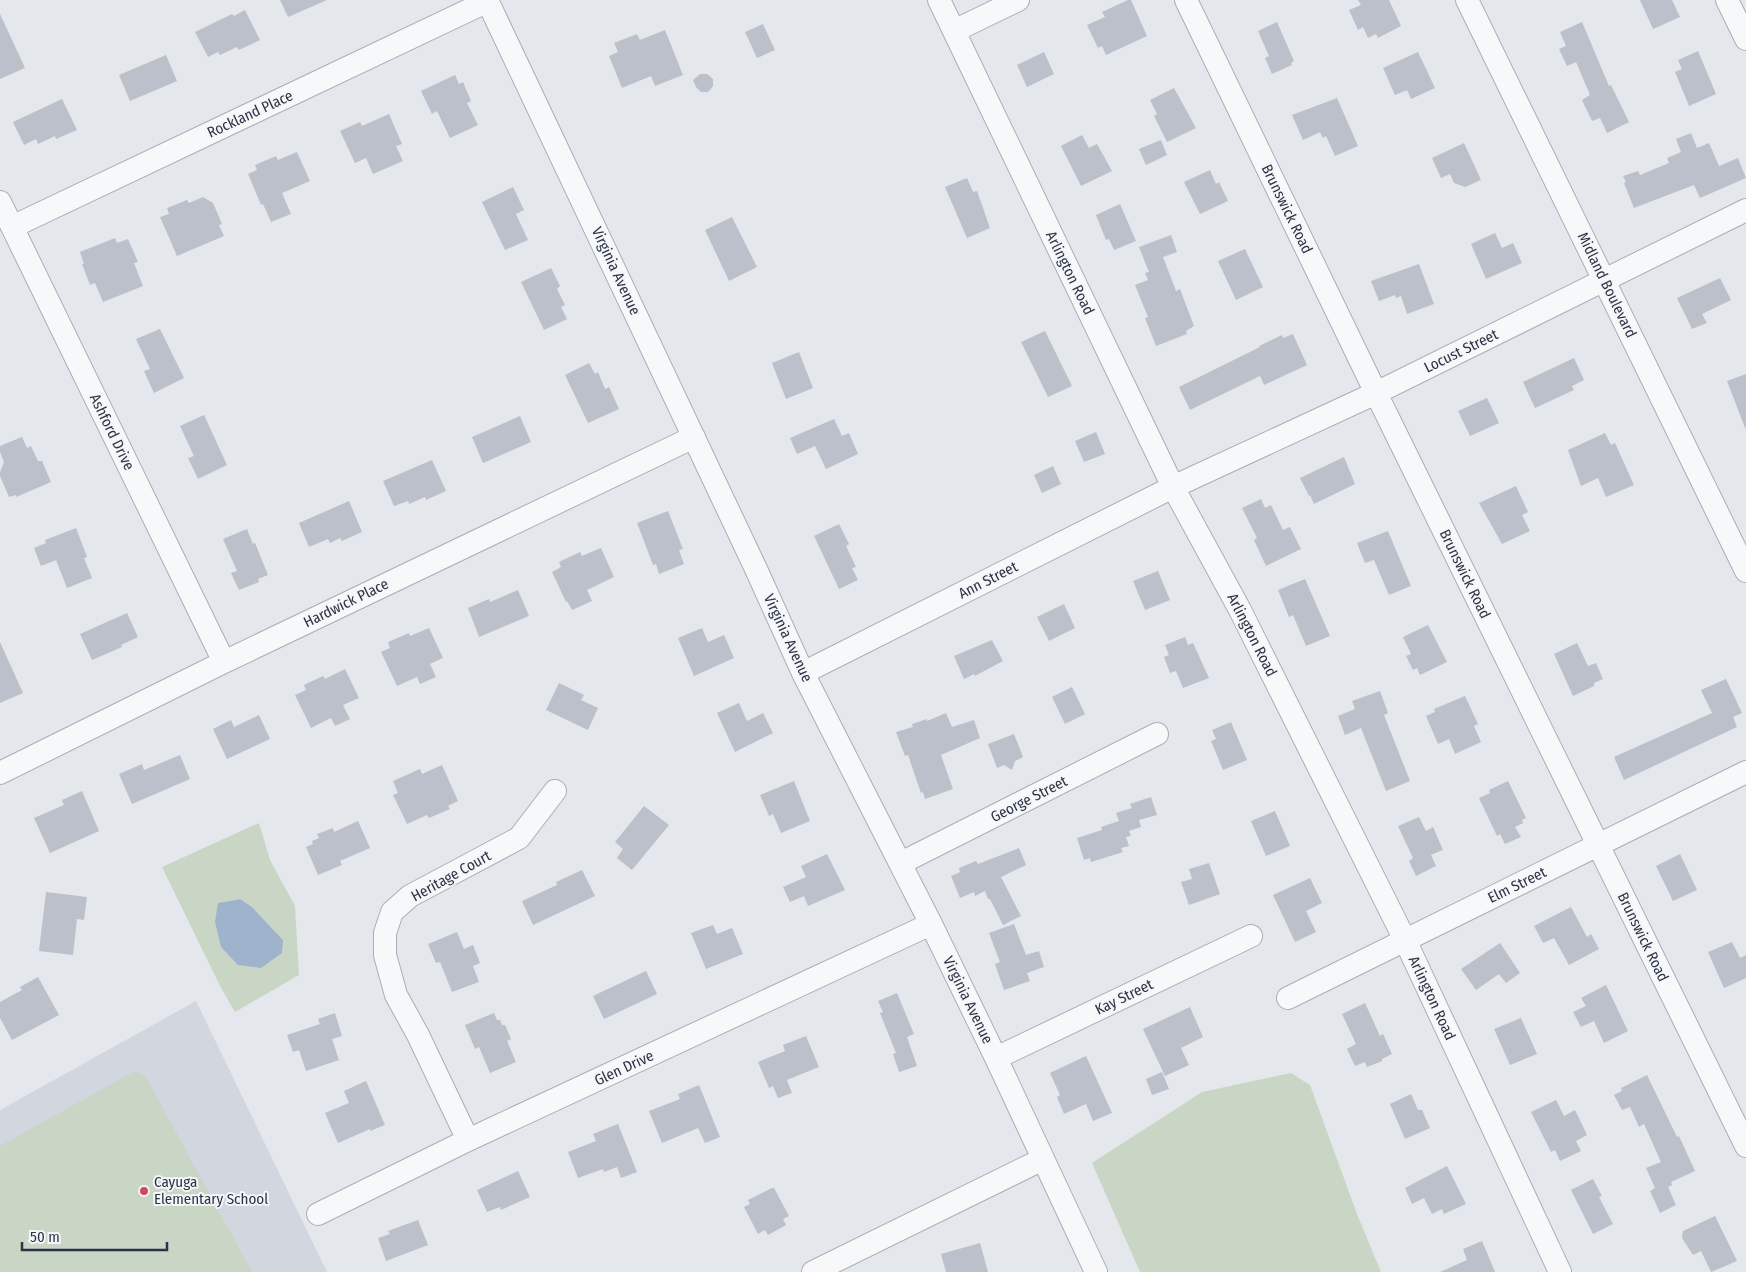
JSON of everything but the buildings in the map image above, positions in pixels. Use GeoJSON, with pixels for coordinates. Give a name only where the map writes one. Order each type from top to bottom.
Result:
{"type":"FeatureCollection","features":[{"type":"Feature","properties":{"kind":"street","name":"Arlington Road"},"geometry":{"type":"LineString","coordinates":[[939,0],[1172,487],[1240,610],[1405,940],[1560,1272]]}},
{"type":"Feature","properties":{"kind":"street"},"geometry":{"type":"LineString","coordinates":[[954,31],[1018,0]]}},
{"type":"Feature","properties":{"kind":"street","name":"Brunswick Road"},"geometry":{"type":"LineString","coordinates":[[1186,0],[1746,1146]]}},
{"type":"Feature","properties":{"kind":"street","name":"Midland Boulevard"},"geometry":{"type":"LineString","coordinates":[[1467,0],[1746,571]]}},
{"type":"Feature","properties":{"kind":"street"},"geometry":{"type":"LineString","coordinates":[[1727,0],[1746,40]]}},
{"type":"Feature","properties":{"kind":"street","name":"Rockland Place"},"geometry":{"type":"LineString","coordinates":[[12,227],[487,1]]}},
{"type":"Feature","properties":{"kind":"street","name":"Virginia Avenue"},"geometry":{"type":"LineString","coordinates":[[487,1],[694,437],[803,673],[931,924],[1096,1272]]}},
{"type":"Feature","properties":{"kind":"street","name":"Ashford Drive"},"geometry":{"type":"LineString","coordinates":[[0,202],[224,662]]}},
{"type":"Feature","properties":{"kind":"street","name":"Locust Street"},"geometry":{"type":"LineString","coordinates":[[1172,487],[1376,392],[1746,210]]}},
{"type":"Feature","properties":{"kind":"street","name":"Hardwick Place"},"geometry":{"type":"LineString","coordinates":[[0,772],[224,662],[694,437]]}},
{"type":"Feature","properties":{"kind":"street","name":"Ann Street"},"geometry":{"type":"LineString","coordinates":[[803,673],[1172,487]]}},
{"type":"Feature","properties":{"kind":"street","name":"George Street"},"geometry":{"type":"LineString","coordinates":[[901,863],[1156,734]]}},
{"type":"Feature","properties":{"kind":"street","name":"Elm Street"},"geometry":{"type":"LineString","coordinates":[[1288,998],[1746,772]]}},
{"type":"Feature","properties":{"kind":"street","name":"Heritage Court"},"geometry":{"type":"LineString","coordinates":[[468,1140],[418,1035],[396,995],[384,955],[385,934],[392,912],[410,896],[519,838],[555,791]]}},
{"type":"Feature","properties":{"kind":"street","name":"Glen Drive"},"geometry":{"type":"LineString","coordinates":[[318,1214],[468,1140],[931,924]]}},
{"type":"Feature","properties":{"kind":"street","name":"Kay Street"},"geometry":{"type":"LineString","coordinates":[[996,1058],[1251,936]]}},
{"type":"Feature","properties":{"kind":"street"},"geometry":{"type":"LineString","coordinates":[[813,1272],[1044,1159]]}},
{"type":"Feature","properties":{"kind":"shaded area","name":"Cayuga Elementary School"},"geometry":{"type":"Polygon","coordinates":[[[196,1001],[327,1272],[0,1272],[0,1110],[196,1001]]]}},
{"type":"Feature","properties":{"kind":"green space"},"geometry":{"type":"Polygon","coordinates":[[[259,823],[270,860],[295,906],[299,975],[235,1012],[221,988],[162,867],[259,823]],[[239,899],[218,903],[283,940],[252,907],[239,899]]]}},
{"type":"Feature","properties":{"kind":"green space"},"geometry":{"type":"Polygon","coordinates":[[[135,1071],[145,1075],[252,1272],[0,1272],[0,1146],[135,1071]]]}},
{"type":"Feature","properties":{"kind":"green space"},"geometry":{"type":"Polygon","coordinates":[[[1291,1073],[1310,1085],[1357,1214],[1381,1272],[1140,1272],[1092,1163],[1202,1092],[1291,1073]]]}},
{"type":"Feature","properties":{"kind":"water"},"geometry":{"type":"Polygon","coordinates":[[[240,899],[252,907],[283,940],[282,953],[261,968],[238,965],[221,947],[215,922],[218,903],[240,899]]]}},
{"type":"Feature","properties":{"kind":"place","name":"Cayuga Elementary School"},"geometry":{"type":"Point","coordinates":[144,1191]}}]}
